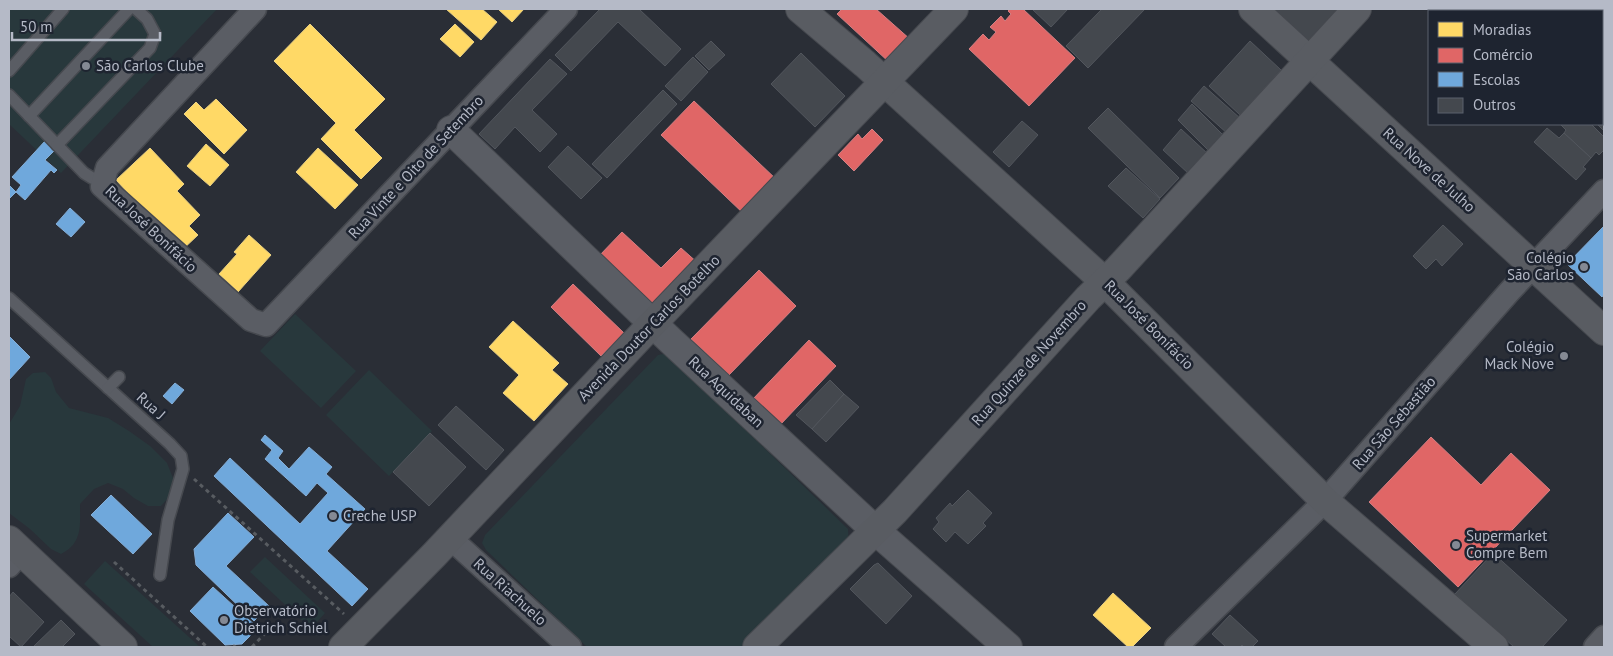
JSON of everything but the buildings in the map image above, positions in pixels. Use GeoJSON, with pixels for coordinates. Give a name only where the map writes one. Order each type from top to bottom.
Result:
{"type":"FeatureCollection","features":[{"type":"Feature","properties":{"kind":"main road","name":"Rua José Bonifácio"},"geometry":{"type":"LineString","coordinates":[[800,9],[1106,282],[1325,501],[1494,647]]}},
{"type":"Feature","properties":{"kind":"main road","name":"Avenida Doutor Carlos Botelho"},"geometry":{"type":"LineString","coordinates":[[343,647],[954,9]]}},
{"type":"Feature","properties":{"kind":"main road","name":"Rua Nove de Julho"},"geometry":{"type":"LineString","coordinates":[[1253,9],[1604,331]]}},
{"type":"Feature","properties":{"kind":"main road","name":"Rua Quinze de Novembro"},"geometry":{"type":"LineString","coordinates":[[757,647],[875,530],[1357,9]]}},
{"type":"Feature","properties":{"kind":"main road"},"geometry":{"type":"LineString","coordinates":[[13,553],[123,647]]}},
{"type":"Feature","properties":{"kind":"street","name":"Rua José Bonifácio"},"geometry":{"type":"LineString","coordinates":[[255,9],[107,168],[102,186],[251,320],[266,325]]}},
{"type":"Feature","properties":{"kind":"street","name":"Rua Vinte e Oito de Setembro"},"geometry":{"type":"LineString","coordinates":[[266,325],[566,9]]}},
{"type":"Feature","properties":{"kind":"street","name":"Rua Aquidaban"},"geometry":{"type":"LineString","coordinates":[[451,130],[653,323],[875,530],[1008,647]]}},
{"type":"Feature","properties":{"kind":"street","name":"Rua São Sebastião"},"geometry":{"type":"LineString","coordinates":[[1176,647],[1325,501],[1502,300],[1604,191]]}},
{"type":"Feature","properties":{"kind":"street","name":"Rua Riachuelo"},"geometry":{"type":"LineString","coordinates":[[449,537],[570,647]]}},
{"type":"Feature","properties":{"kind":"street"},"geometry":{"type":"LineString","coordinates":[[1595,647],[1604,637]]}},
{"type":"Feature","properties":{"kind":"lane"},"geometry":{"type":"LineString","coordinates":[[9,71],[63,9]]}},
{"type":"Feature","properties":{"kind":"lane"},"geometry":{"type":"LineString","coordinates":[[29,116],[129,9]]}},
{"type":"Feature","properties":{"kind":"lane"},"geometry":{"type":"LineString","coordinates":[[57,144],[150,48],[155,34],[147,19],[136,9]]}},
{"type":"Feature","properties":{"kind":"lane"},"geometry":{"type":"LineString","coordinates":[[9,95],[84,172],[92,178],[104,178]]}},
{"type":"Feature","properties":{"kind":"lane","name":"Rua J"},"geometry":{"type":"LineString","coordinates":[[9,298],[181,456],[183,469],[168,520],[160,575]]}},
{"type":"Feature","properties":{"kind":"lane"},"geometry":{"type":"LineString","coordinates":[[108,388],[119,377]]}},
{"type":"Feature","properties":{"kind":"path"},"geometry":{"type":"LineString","coordinates":[[114,562],[207,647]]}},
{"type":"Feature","properties":{"kind":"path"},"geometry":{"type":"LineString","coordinates":[[252,647],[270,628]]}},
{"type":"Feature","properties":{"kind":"shaded area","name":"São Carlos Clube"},"geometry":{"type":"Polygon","coordinates":[[[9,9],[217,9],[61,173],[9,124],[9,9]]]}},
{"type":"Feature","properties":{"kind":"shaded area"},"geometry":{"type":"Polygon","coordinates":[[[295,314],[356,371],[321,408],[260,351],[295,314]]]}},
{"type":"Feature","properties":{"kind":"shaded area"},"geometry":{"type":"Polygon","coordinates":[[[658,355],[668,355],[848,529],[849,547],[749,647],[587,647],[486,550],[482,543],[485,535],[658,355]]]}},
{"type":"Feature","properties":{"kind":"shaded area"},"geometry":{"type":"Polygon","coordinates":[[[369,370],[432,431],[389,476],[326,415],[369,370]]]}},
{"type":"Feature","properties":{"kind":"shaded area"},"geometry":{"type":"Polygon","coordinates":[[[45,372],[51,378],[56,392],[69,408],[108,418],[150,446],[167,463],[175,483],[169,497],[161,506],[148,506],[123,489],[108,483],[94,489],[80,504],[80,526],[77,539],[68,550],[61,554],[51,549],[30,529],[9,513],[9,424],[20,406],[26,379],[33,373],[45,372]]]}},
{"type":"Feature","properties":{"kind":"shaded area"},"geometry":{"type":"Polygon","coordinates":[[[265,557],[325,613],[311,629],[250,572],[265,557]]]}},
{"type":"Feature","properties":{"kind":"shaded area"},"geometry":{"type":"Polygon","coordinates":[[[105,561],[200,647],[153,647],[84,584],[105,561]]]}},
{"type":"Feature","properties":{"kind":"place","name":"São Carlos Clube"},"geometry":{"type":"Point","coordinates":[86,66]}},
{"type":"Feature","properties":{"kind":"place","name":"Colégio São Carlos"},"geometry":{"type":"Point","coordinates":[1584,267]}},
{"type":"Feature","properties":{"kind":"place","name":"Colégio Mack Nove"},"geometry":{"type":"Point","coordinates":[1564,356]}},
{"type":"Feature","properties":{"kind":"place","name":"Creche USP"},"geometry":{"type":"Point","coordinates":[333,516]}},
{"type":"Feature","properties":{"kind":"place","name":"Supermarket Compre Bem"},"geometry":{"type":"Point","coordinates":[1456,545]}},
{"type":"Feature","properties":{"kind":"place","name":"Observatório Dietrich Schiel"},"geometry":{"type":"Point","coordinates":[224,620]}}]}
